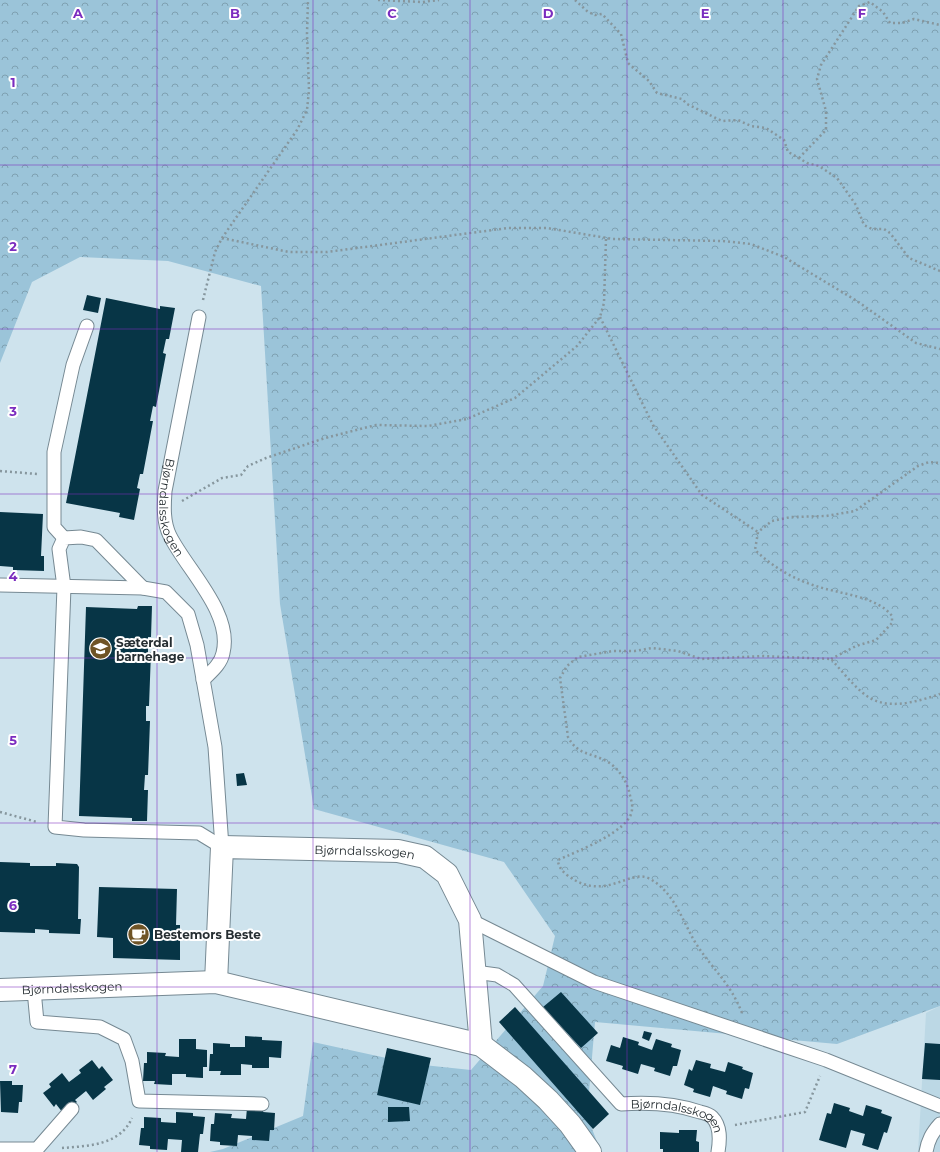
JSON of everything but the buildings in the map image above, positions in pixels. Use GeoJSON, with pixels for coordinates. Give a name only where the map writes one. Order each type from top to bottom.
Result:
{"type":"FeatureCollection","features":[{"type":"Feature","properties":{"kind":"street","name":"Bjørndalsskogen"},"geometry":{"type":"LineString","coordinates":[[222,848],[398,851],[425,857],[447,874],[470,920],[481,1045]]}},
{"type":"Feature","properties":{"kind":"street"},"geometry":{"type":"LineString","coordinates":[[216,982],[222,848]]}},
{"type":"Feature","properties":{"kind":"street","name":"Bjørndalsskogen"},"geometry":{"type":"LineString","coordinates":[[0,990],[34,990],[216,982],[481,1045],[523,1077],[548,1100],[570,1124],[590,1152]]}},
{"type":"Feature","properties":{"kind":"lane","name":"Bjørndalsskogen"},"geometry":{"type":"LineString","coordinates":[[199,317],[165,491],[164,515],[170,535],[215,606],[222,623],[224,644],[223,654],[215,669],[203,680]]}},
{"type":"Feature","properties":{"kind":"lane"},"geometry":{"type":"LineString","coordinates":[[64,538],[54,527],[54,452],[73,365],[87,326]]}},
{"type":"Feature","properties":{"kind":"lane"},"geometry":{"type":"LineString","coordinates":[[64,538],[81,537],[96,540],[143,588]]}},
{"type":"Feature","properties":{"kind":"lane"},"geometry":{"type":"LineString","coordinates":[[64,538],[59,549],[64,587],[55,826],[84,830],[199,833],[222,848]]}},
{"type":"Feature","properties":{"kind":"lane"},"geometry":{"type":"LineString","coordinates":[[0,585],[143,588],[166,592],[188,614],[197,645],[215,747],[222,848]]}},
{"type":"Feature","properties":{"kind":"lane"},"geometry":{"type":"LineString","coordinates":[[470,920],[594,982],[826,1060],[940,1106]]}},
{"type":"Feature","properties":{"kind":"lane","name":"Bjørndalsskogen"},"geometry":{"type":"LineString","coordinates":[[475,972],[497,975],[514,985],[621,1104],[651,1102],[682,1106],[711,1116],[718,1128],[720,1138],[718,1152]]}},
{"type":"Feature","properties":{"kind":"lane"},"geometry":{"type":"LineString","coordinates":[[34,990],[37,1022],[100,1027],[124,1040],[132,1061],[139,1100],[262,1104]]}},
{"type":"Feature","properties":{"kind":"lane"},"geometry":{"type":"LineString","coordinates":[[0,1149],[37,1149],[72,1109]]}},
{"type":"Feature","properties":{"kind":"lane"},"geometry":{"type":"LineString","coordinates":[[926,1152],[927,1142],[932,1133],[940,1124]]}},
{"type":"Feature","properties":{"kind":"path"},"geometry":{"type":"LineString","coordinates":[[199,317],[215,252],[222,238],[297,130],[306,110],[309,90],[307,34],[308,0]]}},
{"type":"Feature","properties":{"kind":"path"},"geometry":{"type":"LineString","coordinates":[[378,0],[422,2],[440,0]]}},
{"type":"Feature","properties":{"kind":"path"},"geometry":{"type":"LineString","coordinates":[[575,0],[591,14],[602,14],[618,29],[622,36],[628,63],[649,82],[657,93],[682,99],[687,104],[722,121],[738,120],[751,126],[766,128],[784,140],[788,152],[819,166],[838,178],[856,205],[864,225],[872,229],[884,229],[890,233],[908,258],[940,271]]}},
{"type":"Feature","properties":{"kind":"path"},"geometry":{"type":"LineString","coordinates":[[799,158],[826,130],[826,112],[817,79],[821,65],[859,6],[870,2],[883,12],[890,23],[902,23],[914,20],[940,26]]}},
{"type":"Feature","properties":{"kind":"path"},"geometry":{"type":"LineString","coordinates":[[222,238],[289,252],[327,252],[508,228],[547,228],[606,238],[723,241],[751,244],[784,257],[857,301],[916,343],[940,349]]}},
{"type":"Feature","properties":{"kind":"path"},"geometry":{"type":"LineString","coordinates":[[164,515],[182,500],[222,478],[241,475],[248,466],[325,438],[376,425],[428,426],[467,419],[515,398],[577,346],[600,317],[604,303],[606,238]]}},
{"type":"Feature","properties":{"kind":"path"},"geometry":{"type":"LineString","coordinates":[[600,317],[653,425],[702,495],[758,532]]}},
{"type":"Feature","properties":{"kind":"path"},"geometry":{"type":"LineString","coordinates":[[740,1031],[742,1012],[727,982],[696,943],[677,907],[665,891],[649,878],[641,877],[631,878],[620,883],[592,887],[570,877],[561,869],[558,860],[615,832],[631,815],[633,810],[628,786],[618,771],[607,761],[580,751],[571,744],[568,737],[560,678],[567,666],[578,657],[613,651],[635,651],[652,648],[678,651],[701,659],[762,656],[831,659],[856,646],[876,640],[892,623],[892,616],[878,604],[816,586],[780,570],[755,550],[758,532],[772,521],[791,517],[826,516],[855,511],[918,466],[929,462],[940,463]]}},
{"type":"Feature","properties":{"kind":"path"},"geometry":{"type":"LineString","coordinates":[[0,471],[54,475]]}},
{"type":"Feature","properties":{"kind":"path"},"geometry":{"type":"LineString","coordinates":[[831,659],[863,694],[876,701],[886,703],[910,703],[940,694]]}},
{"type":"Feature","properties":{"kind":"path"},"geometry":{"type":"LineString","coordinates":[[0,812],[55,826]]}},
{"type":"Feature","properties":{"kind":"path"},"geometry":{"type":"LineString","coordinates":[[718,1128],[805,1112],[826,1060]]}},
{"type":"Feature","properties":{"kind":"path"},"geometry":{"type":"LineString","coordinates":[[37,1149],[92,1146],[114,1139],[129,1125],[139,1100]]}},
{"type":"Feature","properties":{"kind":"shaded area"},"geometry":{"type":"Polygon","coordinates":[[[940,1006],[940,1152],[918,1152],[926,1013],[940,1006]]]}},
{"type":"Feature","properties":{"kind":"green space"},"geometry":{"type":"Polygon","coordinates":[[[0,0],[940,0],[940,1006],[837,1044],[595,1022],[587,1116],[601,1152],[210,1152],[223,1149],[303,1116],[313,1042],[414,1064],[471,1070],[543,986],[555,936],[504,862],[314,809],[280,604],[261,286],[168,261],[80,257],[32,282],[0,363],[0,0]]]}},
{"type":"Feature","properties":{"kind":"place","name":"Sæterdal barnehage"},"geometry":{"type":"Point","coordinates":[101,649]}},
{"type":"Feature","properties":{"kind":"place","name":"Bestemors Beste"},"geometry":{"type":"Point","coordinates":[139,934]}}]}
